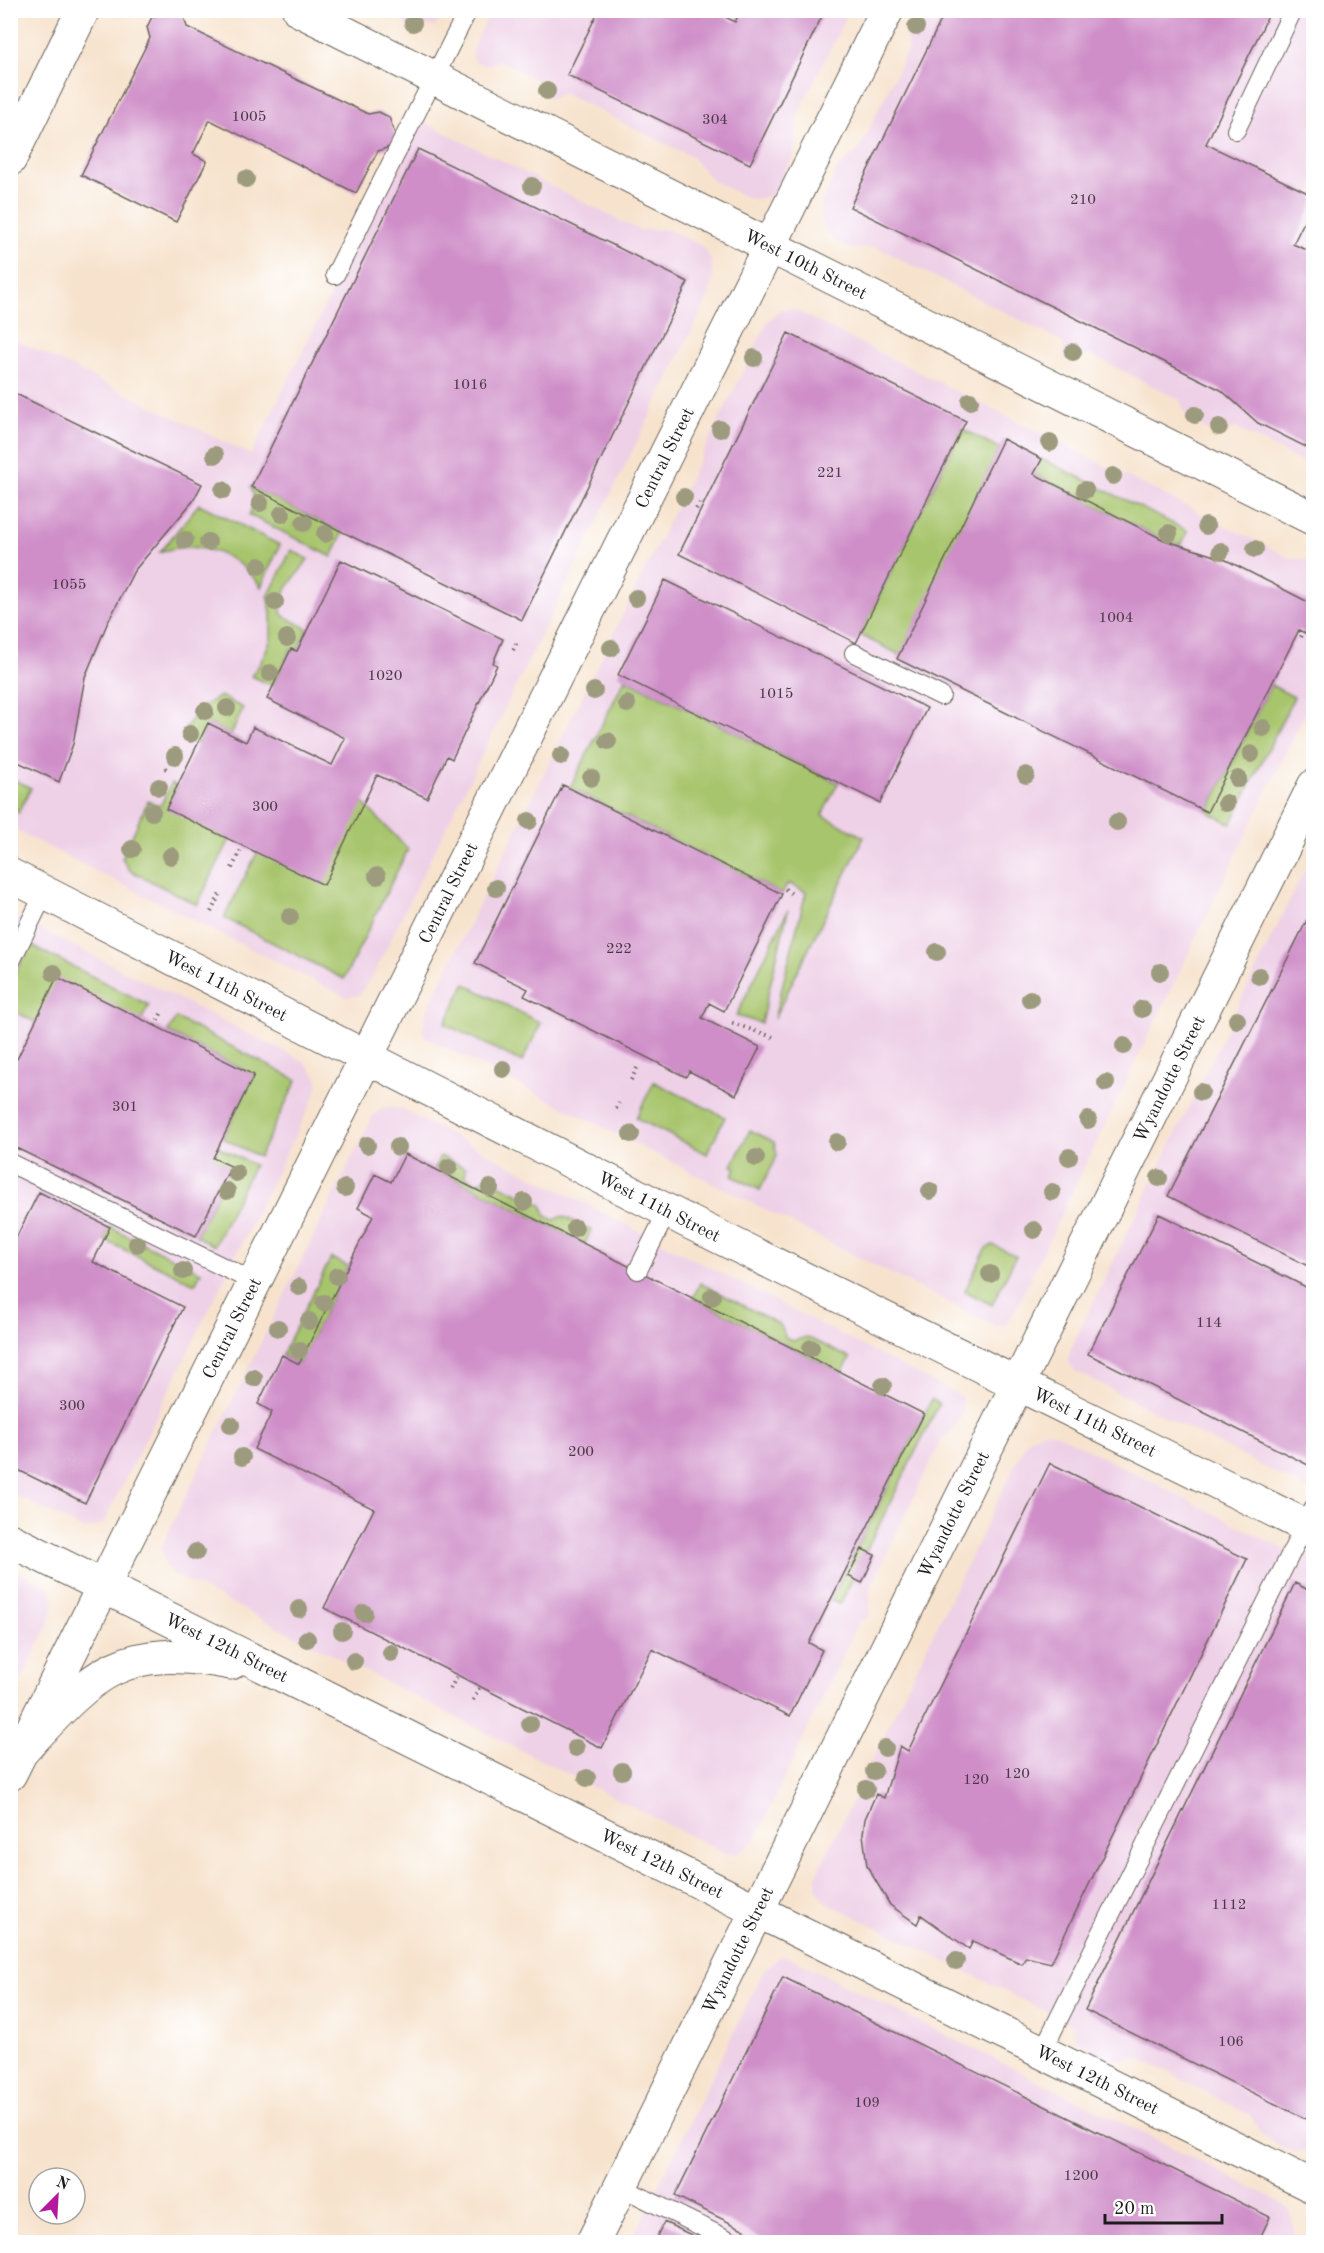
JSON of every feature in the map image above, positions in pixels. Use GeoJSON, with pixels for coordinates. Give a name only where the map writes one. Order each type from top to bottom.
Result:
{"type":"FeatureCollection","features":[{"type":"Feature","properties":{"kind":"street"},"geometry":{"type":"LineString","coordinates":[[10,159],[83,10]]}},
{"type":"Feature","properties":{"kind":"street","name":"West 10th Street"},"geometry":{"type":"LineString","coordinates":[[299,10],[769,248],[1314,519]]}},
{"type":"Feature","properties":{"kind":"street","name":"Central Street"},"geometry":{"type":"LineString","coordinates":[[16,1763],[887,10]]}},
{"type":"Feature","properties":{"kind":"street","name":"Wyandotte Street"},"geometry":{"type":"LineString","coordinates":[[593,2242],[1314,786]]}},
{"type":"Feature","properties":{"kind":"street","name":"West 11th Street"},"geometry":{"type":"LineString","coordinates":[[10,874],[668,1210],[1019,1384],[1310,1521]]}},
{"type":"Feature","properties":{"kind":"street","name":"West 12th Street"},"geometry":{"type":"LineString","coordinates":[[10,1540],[1314,2187]]}},
{"type":"Feature","properties":{"kind":"street"},"geometry":{"type":"LineString","coordinates":[[16,1763],[64,1706],[101,1673],[130,1661],[165,1655],[190,1655],[268,1670]]}},
{"type":"Feature","properties":{"kind":"lane"},"geometry":{"type":"LineString","coordinates":[[336,275],[468,10]]}},
{"type":"Feature","properties":{"kind":"lane"},"geometry":{"type":"LineString","coordinates":[[1236,130],[1293,10]]}},
{"type":"Feature","properties":{"kind":"lane"},"geometry":{"type":"LineString","coordinates":[[854,653],[941,696]]}},
{"type":"Feature","properties":{"kind":"lane"},"geometry":{"type":"LineString","coordinates":[[10,963],[45,892]]}},
{"type":"Feature","properties":{"kind":"lane"},"geometry":{"type":"LineString","coordinates":[[10,1163],[254,1282]]}},
{"type":"Feature","properties":{"kind":"lane"},"geometry":{"type":"LineString","coordinates":[[638,1270],[668,1210]]}},
{"type":"Feature","properties":{"kind":"lane"},"geometry":{"type":"LineString","coordinates":[[1042,2052],[1310,1521]]}},
{"type":"Feature","properties":{"kind":"lane"},"geometry":{"type":"LineString","coordinates":[[621,2187],[733,2242]]}},
{"type":"Feature","properties":{"kind":"path"},"geometry":{"type":"LineString","coordinates":[[696,509],[700,502]]}},
{"type":"Feature","properties":{"kind":"path"},"geometry":{"type":"LineString","coordinates":[[513,650],[518,640]]}},
{"type":"Feature","properties":{"kind":"path"},"geometry":{"type":"LineString","coordinates":[[165,768],[170,771]]}},
{"type":"Feature","properties":{"kind":"path"},"geometry":{"type":"LineString","coordinates":[[232,868],[243,846]]}},
{"type":"Feature","properties":{"kind":"path"},"geometry":{"type":"LineString","coordinates":[[785,889],[791,893]]}},
{"type":"Feature","properties":{"kind":"path"},"geometry":{"type":"LineString","coordinates":[[211,912],[220,894]]}},
{"type":"Feature","properties":{"kind":"path"},"geometry":{"type":"LineString","coordinates":[[155,1026],[162,1012]]}},
{"type":"Feature","properties":{"kind":"path"},"geometry":{"type":"LineString","coordinates":[[732,1023],[774,1037]]}},
{"type":"Feature","properties":{"kind":"path"},"geometry":{"type":"LineString","coordinates":[[631,1080],[637,1068]]}},
{"type":"Feature","properties":{"kind":"path"},"geometry":{"type":"LineString","coordinates":[[616,1109],[619,1103]]}},
{"type":"Feature","properties":{"kind":"path"},"geometry":{"type":"LineString","coordinates":[[450,1689],[457,1676]]}},
{"type":"Feature","properties":{"kind":"path"},"geometry":{"type":"LineString","coordinates":[[473,1700],[480,1686]]}},
{"type":"Feature","properties":{"kind":"shaded area"},"geometry":{"type":"Polygon","coordinates":[[[400,11],[446,11],[434,27],[430,25],[414,31],[407,27],[400,11]]]}},
{"type":"Feature","properties":{"kind":"shaded area"},"geometry":{"type":"Polygon","coordinates":[[[491,11],[849,11],[797,116],[794,154],[774,191],[769,196],[755,199],[748,198],[713,181],[692,157],[563,93],[552,98],[541,95],[535,79],[499,60],[489,65],[476,62],[473,58],[473,47],[491,11]]]}},
{"type":"Feature","properties":{"kind":"shaded area"},"geometry":{"type":"Polygon","coordinates":[[[915,11],[1313,11],[1313,468],[1236,428],[1218,435],[1187,420],[1180,400],[1089,354],[1074,363],[1064,358],[1063,343],[1059,340],[876,247],[851,249],[835,241],[828,234],[821,218],[821,203],[838,168],[860,148],[908,49],[905,32],[915,11]]]}},
{"type":"Feature","properties":{"kind":"shaded area"},"geometry":{"type":"Polygon","coordinates":[[[418,119],[639,230],[667,229],[702,246],[712,261],[713,278],[708,298],[373,975],[359,995],[346,997],[11,828],[10,337],[251,455],[418,119]]]}},
{"type":"Feature","properties":{"kind":"shaded area"},"geometry":{"type":"Polygon","coordinates":[[[782,309],[792,309],[1292,559],[1313,560],[1313,697],[1011,1318],[996,1327],[425,1037],[423,1027],[426,1012],[768,321],[782,309]]]}},
{"type":"Feature","properties":{"kind":"shaded area"},"geometry":{"type":"Polygon","coordinates":[[[1313,853],[1313,1492],[1075,1371],[1068,1362],[1070,1350],[1313,853]]]}},
{"type":"Feature","properties":{"kind":"shaded area"},"geometry":{"type":"Polygon","coordinates":[[[10,914],[305,1062],[319,1081],[314,1097],[103,1524],[85,1530],[11,1493],[10,914]]]}},
{"type":"Feature","properties":{"kind":"shaded area"},"geometry":{"type":"Polygon","coordinates":[[[383,1107],[401,1109],[962,1397],[963,1411],[953,1430],[942,1439],[870,1588],[870,1616],[858,1623],[755,1840],[739,1853],[726,1854],[177,1576],[166,1567],[161,1548],[174,1520],[372,1117],[383,1107]]]}},
{"type":"Feature","properties":{"kind":"shaded area"},"geometry":{"type":"Polygon","coordinates":[[[1046,1431],[1057,1434],[1304,1559],[1313,1550],[1313,2150],[1292,2152],[1263,2136],[1250,2115],[1140,2058],[1115,2060],[1091,2051],[1076,2040],[1073,2025],[826,1902],[816,1889],[816,1876],[1025,1444],[1031,1437],[1046,1431]]]}},
{"type":"Feature","properties":{"kind":"shaded area"},"geometry":{"type":"Polygon","coordinates":[[[11,1567],[48,1587],[54,1600],[50,1621],[11,1702],[11,1567]]]}},
{"type":"Feature","properties":{"kind":"shaded area"},"geometry":{"type":"Polygon","coordinates":[[[779,1956],[789,1957],[1279,2201],[1290,2211],[1292,2218],[1294,2232],[1290,2242],[631,2242],[763,1972],[779,1956]]]}},
{"type":"Feature","properties":{"kind":"green space"},"geometry":{"type":"Polygon","coordinates":[[[962,429],[999,448],[900,655],[860,635],[962,429]]]}},
{"type":"Feature","properties":{"kind":"green space"},"geometry":{"type":"Polygon","coordinates":[[[1042,459],[1188,531],[1181,545],[1164,540],[1034,474],[1042,459]]]}},
{"type":"Feature","properties":{"kind":"green space"},"geometry":{"type":"Polygon","coordinates":[[[251,487],[343,532],[332,557],[249,515],[255,502],[251,487]]]}},
{"type":"Feature","properties":{"kind":"green space"},"geometry":{"type":"Polygon","coordinates":[[[199,504],[280,545],[261,587],[241,565],[216,552],[189,547],[160,552],[199,504]]]}},
{"type":"Feature","properties":{"kind":"green space"},"geometry":{"type":"Polygon","coordinates":[[[291,550],[308,559],[285,592],[281,607],[282,615],[308,629],[297,651],[291,649],[273,686],[251,676],[260,664],[271,639],[271,613],[268,597],[291,550]]]}},
{"type":"Feature","properties":{"kind":"green space"},"geometry":{"type":"Polygon","coordinates":[[[625,679],[838,783],[822,815],[864,837],[774,1019],[806,892],[788,883],[782,894],[570,788],[625,679]]]}},
{"type":"Feature","properties":{"kind":"green space"},"geometry":{"type":"Polygon","coordinates":[[[1271,685],[1294,697],[1231,824],[1208,812],[1271,685]]]}},
{"type":"Feature","properties":{"kind":"green space"},"geometry":{"type":"Polygon","coordinates":[[[220,696],[243,708],[231,735],[208,723],[198,744],[181,736],[198,709],[220,696]]]}},
{"type":"Feature","properties":{"kind":"green space"},"geometry":{"type":"Polygon","coordinates":[[[11,778],[31,788],[18,813],[11,809],[11,778]]]}},
{"type":"Feature","properties":{"kind":"green space"},"geometry":{"type":"Polygon","coordinates":[[[172,783],[177,786],[167,808],[230,839],[197,905],[129,870],[122,858],[148,801],[160,806],[172,783]]]}},
{"type":"Feature","properties":{"kind":"green space"},"geometry":{"type":"Polygon","coordinates":[[[363,803],[408,849],[344,979],[224,918],[257,853],[363,803]]]}},
{"type":"Feature","properties":{"kind":"green space"},"geometry":{"type":"Polygon","coordinates":[[[788,910],[761,1023],[736,1016],[788,910]]]}},
{"type":"Feature","properties":{"kind":"green space"},"geometry":{"type":"Polygon","coordinates":[[[30,945],[149,1005],[142,1019],[35,1022],[11,1010],[10,983],[30,945]]]}},
{"type":"Feature","properties":{"kind":"green space"},"geometry":{"type":"Polygon","coordinates":[[[465,984],[541,1023],[522,1062],[445,1024],[465,984]]]}},
{"type":"Feature","properties":{"kind":"green space"},"geometry":{"type":"Polygon","coordinates":[[[176,1018],[297,1080],[259,1157],[223,1138],[254,1075],[168,1032],[176,1018]]]}},
{"type":"Feature","properties":{"kind":"green space"},"geometry":{"type":"Polygon","coordinates":[[[654,1082],[725,1117],[707,1154],[636,1118],[654,1082]]]}},
{"type":"Feature","properties":{"kind":"green space"},"geometry":{"type":"Polygon","coordinates":[[[750,1130],[774,1142],[777,1156],[760,1190],[732,1176],[736,1168],[732,1166],[750,1130]]]}},
{"type":"Feature","properties":{"kind":"green space"},"geometry":{"type":"Polygon","coordinates":[[[218,1147],[254,1165],[214,1246],[196,1236],[231,1167],[213,1158],[218,1147]]]}},
{"type":"Feature","properties":{"kind":"green space"},"geometry":{"type":"Polygon","coordinates":[[[440,1156],[466,1168],[465,1176],[478,1183],[486,1178],[542,1205],[546,1216],[554,1220],[563,1216],[591,1230],[585,1244],[435,1168],[440,1156]]]}},
{"type":"Feature","properties":{"kind":"green space"},"geometry":{"type":"Polygon","coordinates":[[[110,1227],[201,1272],[195,1284],[104,1240],[110,1227]]]}},
{"type":"Feature","properties":{"kind":"green space"},"geometry":{"type":"Polygon","coordinates":[[[993,1245],[1016,1256],[992,1305],[965,1291],[986,1248],[993,1245]]]}},
{"type":"Feature","properties":{"kind":"green space"},"geometry":{"type":"Polygon","coordinates":[[[331,1258],[348,1266],[299,1364],[282,1355],[331,1258]]]}},
{"type":"Feature","properties":{"kind":"green space"},"geometry":{"type":"Polygon","coordinates":[[[700,1283],[779,1324],[786,1338],[793,1341],[807,1337],[850,1358],[842,1373],[693,1298],[700,1283]]]}},
{"type":"Feature","properties":{"kind":"green space"},"geometry":{"type":"Polygon","coordinates":[[[932,1399],[939,1404],[840,1604],[831,1600],[932,1399]]]}},
{"type":"Feature","properties":{"kind":"building"},"geometry":{"type":"Polygon","coordinates":[[[599,10],[712,10],[735,22],[741,10],[825,10],[750,164],[567,75],[599,10]]]}},
{"type":"Feature","properties":{"kind":"building"},"geometry":{"type":"Polygon","coordinates":[[[946,10],[1271,10],[1206,144],[1314,196],[1314,202],[1293,244],[1314,253],[1314,451],[1258,423],[1221,390],[850,207],[946,10]]]}},
{"type":"Feature","properties":{"kind":"building"},"geometry":{"type":"Polygon","coordinates":[[[171,11],[184,17],[187,27],[368,114],[379,112],[389,117],[396,137],[392,146],[378,151],[356,193],[210,120],[193,154],[207,161],[176,222],[81,175],[150,38],[147,27],[152,17],[171,11]]]}},
{"type":"Feature","properties":{"kind":"building"},"geometry":{"type":"Polygon","coordinates":[[[418,149],[688,282],[522,620],[251,487],[418,149]]]}},
{"type":"Feature","properties":{"kind":"building"},"geometry":{"type":"Polygon","coordinates":[[[788,333],[966,421],[856,643],[679,554],[788,333]]]}},
{"type":"Feature","properties":{"kind":"building"},"geometry":{"type":"Polygon","coordinates":[[[10,391],[202,484],[193,501],[134,571],[107,624],[85,677],[73,744],[59,782],[10,758],[10,391]]]}},
{"type":"Feature","properties":{"kind":"building"},"geometry":{"type":"Polygon","coordinates":[[[1003,439],[1042,459],[1034,474],[1164,540],[1224,559],[1314,605],[1314,629],[1310,636],[1299,630],[1207,812],[897,659],[1003,439]]]}},
{"type":"Feature","properties":{"kind":"building"},"geometry":{"type":"Polygon","coordinates":[[[341,560],[503,639],[493,663],[497,665],[452,759],[447,756],[427,798],[377,775],[324,885],[166,809],[208,723],[246,742],[253,727],[332,765],[345,738],[267,699],[291,649],[297,651],[341,560]]]}},
{"type":"Feature","properties":{"kind":"building"},"geometry":{"type":"Polygon","coordinates":[[[665,580],[927,708],[880,803],[618,675],[665,580]]]}},
{"type":"Feature","properties":{"kind":"building"},"geometry":{"type":"Polygon","coordinates":[[[563,785],[782,894],[724,1011],[709,1003],[702,1018],[760,1047],[736,1095],[689,1071],[686,1077],[524,996],[528,989],[475,963],[563,785]]]}},
{"type":"Feature","properties":{"kind":"building"},"geometry":{"type":"Polygon","coordinates":[[[1309,916],[1314,918],[1314,1269],[1168,1196],[1309,916]]]}},
{"type":"Feature","properties":{"kind":"building"},"geometry":{"type":"Polygon","coordinates":[[[57,977],[254,1075],[213,1158],[231,1166],[196,1236],[10,1145],[10,1056],[17,1059],[57,977]]]}},
{"type":"Feature","properties":{"kind":"building"},"geometry":{"type":"Polygon","coordinates":[[[405,1154],[924,1414],[809,1643],[822,1650],[790,1716],[652,1649],[602,1748],[324,1608],[374,1509],[254,1449],[272,1412],[258,1404],[282,1355],[299,1364],[373,1216],[358,1208],[375,1174],[391,1182],[405,1154]]]}},
{"type":"Feature","properties":{"kind":"building"},"geometry":{"type":"Polygon","coordinates":[[[39,1192],[110,1227],[93,1262],[183,1307],[85,1503],[10,1466],[10,1250],[39,1192]]]}},
{"type":"Feature","properties":{"kind":"building"},"geometry":{"type":"Polygon","coordinates":[[[1159,1214],[1314,1291],[1314,1468],[1088,1354],[1159,1214]]]}},
{"type":"Feature","properties":{"kind":"building"},"geometry":{"type":"Polygon","coordinates":[[[1050,1463],[1247,1559],[1051,1963],[1026,1957],[1022,1964],[973,1941],[969,1949],[921,1915],[917,1924],[890,1905],[867,1866],[863,1834],[865,1819],[876,1794],[884,1798],[900,1746],[908,1751],[1050,1463]]]}},
{"type":"Feature","properties":{"kind":"building"},"geometry":{"type":"Polygon","coordinates":[[[862,1549],[875,1555],[862,1583],[848,1576],[862,1549]]]}},
{"type":"Feature","properties":{"kind":"building"},"geometry":{"type":"Polygon","coordinates":[[[1295,1583],[1314,1593],[1312,2122],[1085,2010],[1295,1583]]]}},
{"type":"Feature","properties":{"kind":"building"},"geometry":{"type":"Polygon","coordinates":[[[783,1977],[1270,2217],[1258,2242],[769,2242],[675,2196],[783,1977]]]}},
{"type":"Feature","properties":{"kind":"building"},"geometry":{"type":"Polygon","coordinates":[[[664,2222],[706,2242],[654,2242],[664,2222]]]}}]}
